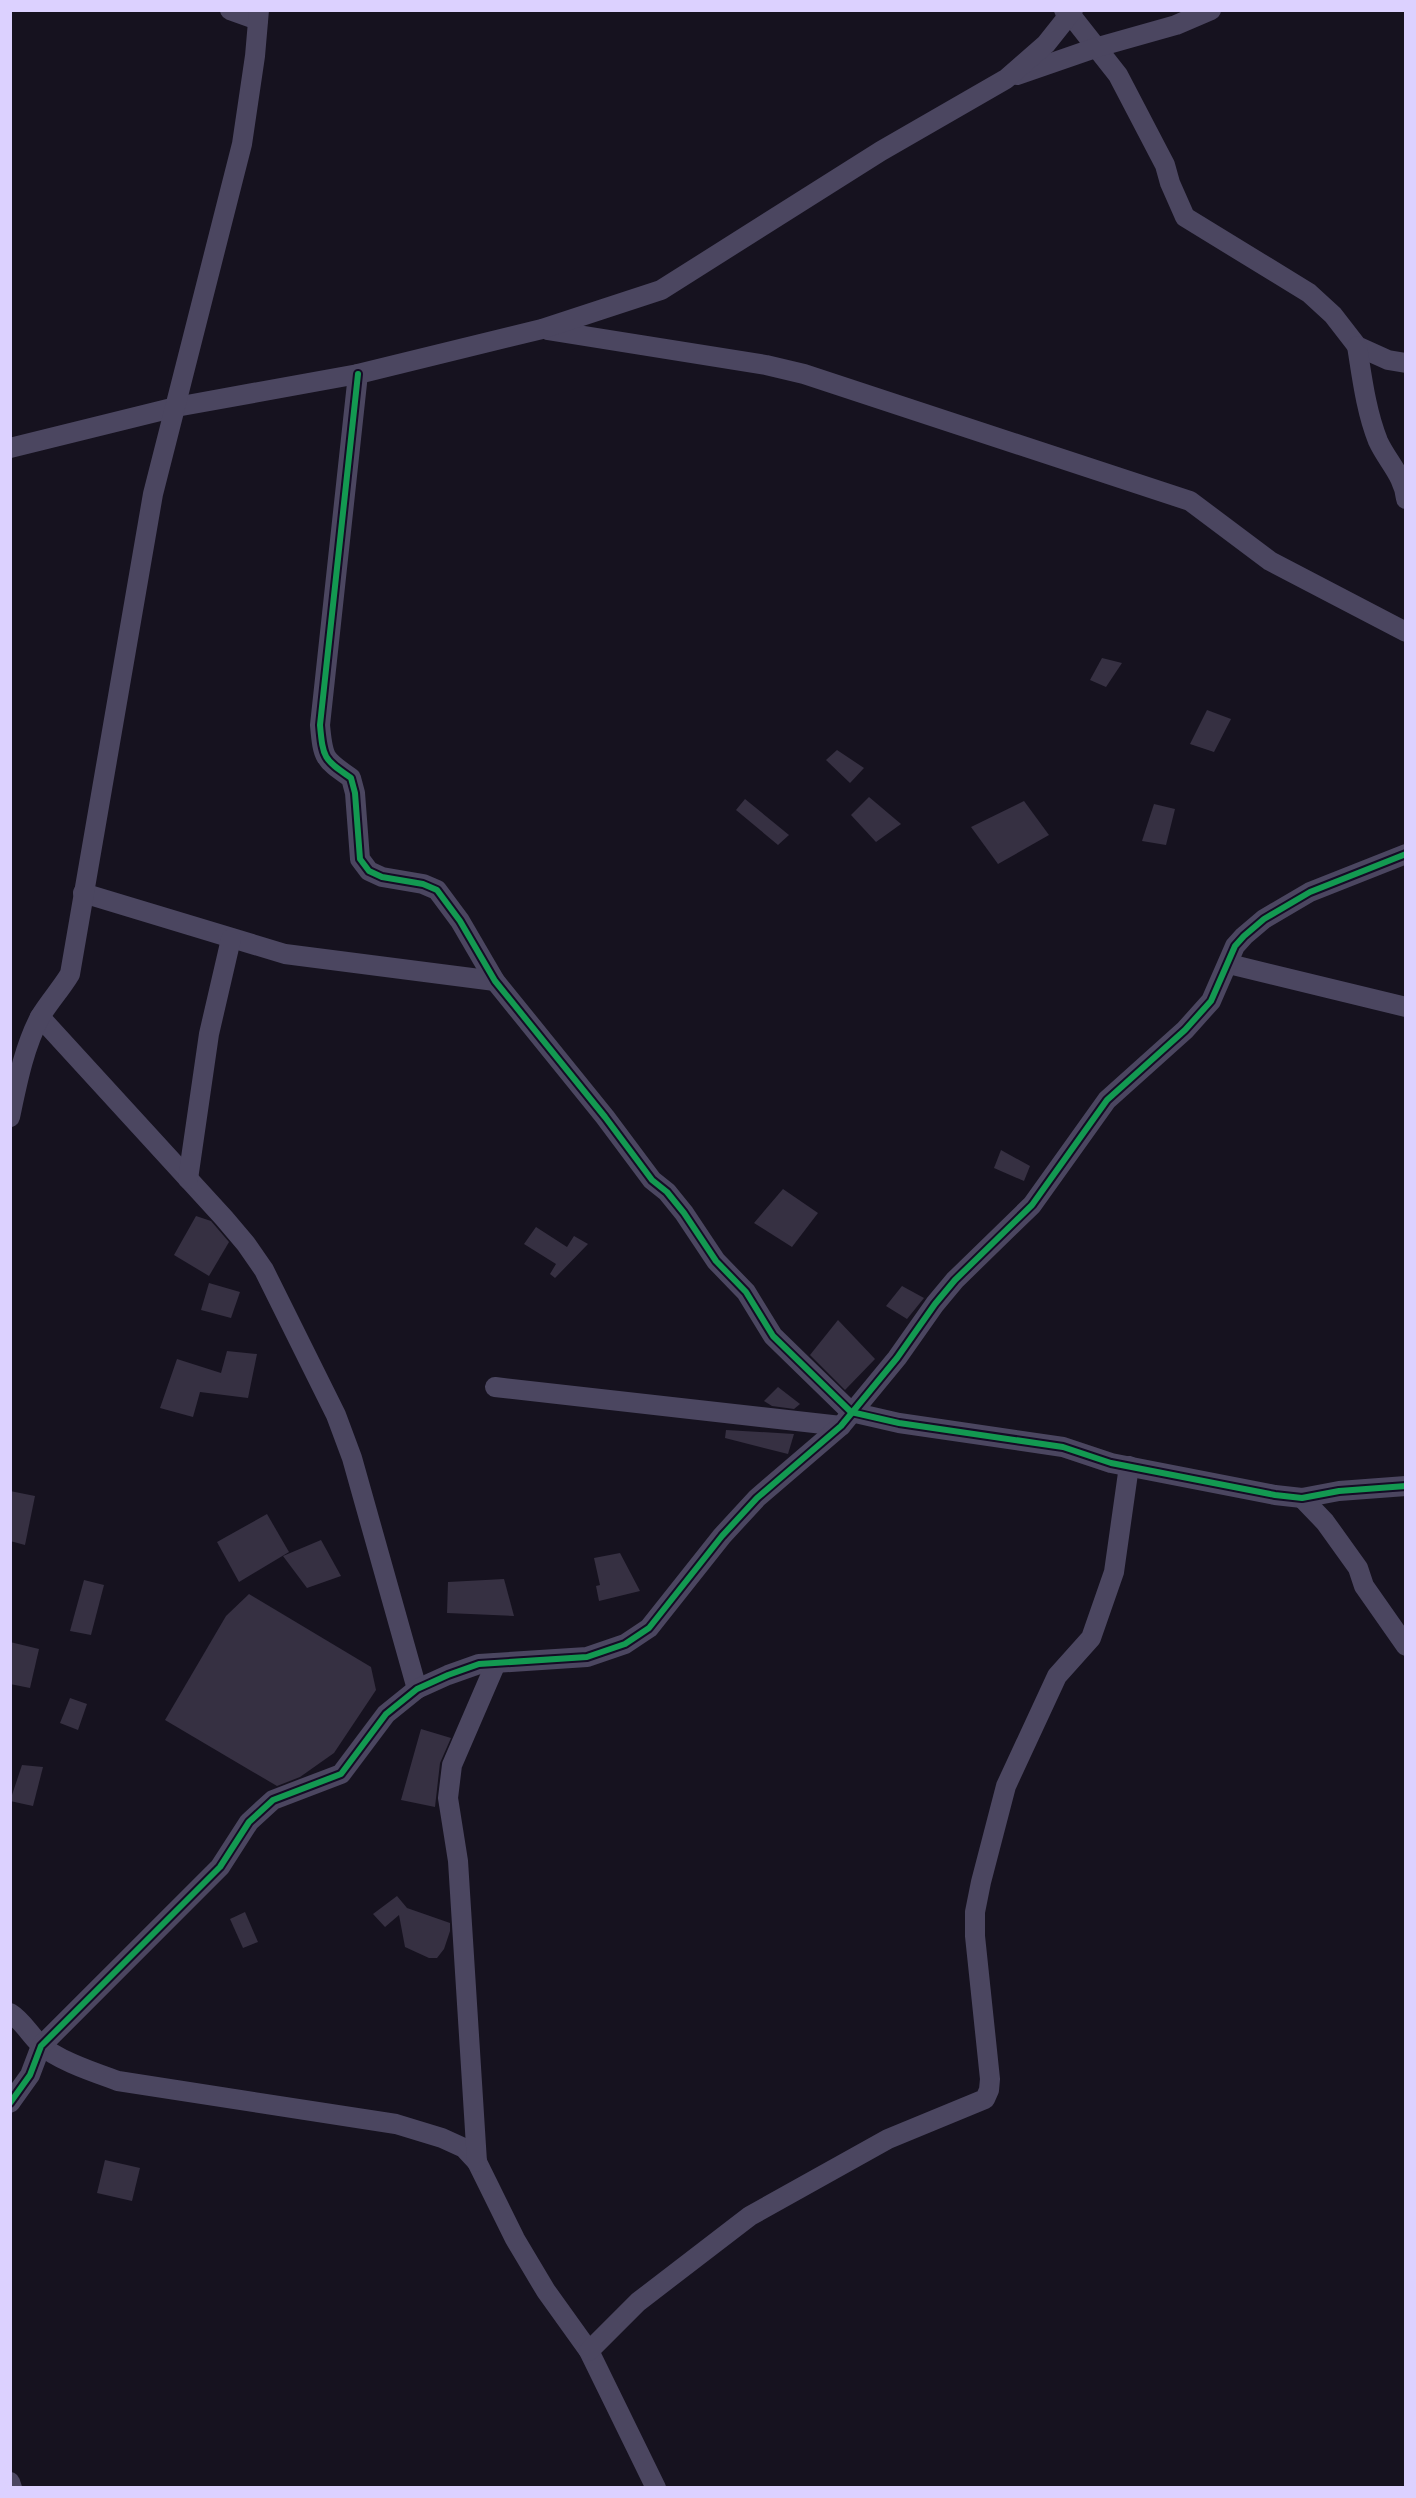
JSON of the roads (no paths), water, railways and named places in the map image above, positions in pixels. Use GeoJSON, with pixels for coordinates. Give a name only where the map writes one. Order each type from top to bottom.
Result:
{"type":"FeatureCollection","features":[{"type":"Feature","properties":{"kind":"street"},"geometry":{"type":"LineString","coordinates":[[10,1117],[34,1030],[40,1017],[70,974],[153,494],[242,144],[258,15],[230,10]]}},
{"type":"Feature","properties":{"kind":"street"},"geometry":{"type":"LineString","coordinates":[[10,448],[176,407],[358,374],[542,329],[661,290],[871,157],[1006,79],[1098,47],[1176,25],[1211,10]]}},
{"type":"Feature","properties":{"kind":"street"},"geometry":{"type":"LineString","coordinates":[[1006,79],[1046,44],[1069,12],[1118,75],[1165,165],[1185,217],[1309,293],[1333,315],[1357,346],[1388,360],[1406,363]]}},
{"type":"Feature","properties":{"kind":"street"},"geometry":{"type":"LineString","coordinates":[[542,329],[766,365],[804,374],[1190,501],[1270,561],[1406,632]]}},
{"type":"Feature","properties":{"kind":"street"},"geometry":{"type":"LineString","coordinates":[[1357,346],[1366,399],[1378,441],[1398,474],[1406,499]]}},
{"type":"Feature","properties":{"kind":"street"},"geometry":{"type":"LineString","coordinates":[[358,374],[320,725],[322,748],[327,762],[351,778],[355,793],[360,859],[369,871],[382,877],[423,884],[437,890],[460,921],[495,981],[605,1117],[652,1180],[668,1192],[716,1261],[746,1292],[773,1336],[846,1419]]}},
{"type":"Feature","properties":{"kind":"street"},"geometry":{"type":"LineString","coordinates":[[10,2103],[30,2075],[41,2046],[220,1868],[249,1822],[273,1800],[341,1774],[386,1714],[417,1689],[479,1664],[587,1657],[625,1644],[650,1628],[722,1536],[758,1498],[846,1419],[897,1358],[935,1304],[1032,1205],[1107,1100],[1185,1030],[1211,1001],[1236,946],[1264,919],[1310,892],[1406,854]]}},
{"type":"Feature","properties":{"kind":"street"},"geometry":{"type":"LineString","coordinates":[[83,893],[285,954],[495,981]]}},
{"type":"Feature","properties":{"kind":"street"},"geometry":{"type":"LineString","coordinates":[[188,1179],[209,1035],[231,939]]}},
{"type":"Feature","properties":{"kind":"street"},"geometry":{"type":"LineString","coordinates":[[1229,964],[1406,1007]]}},
{"type":"Feature","properties":{"kind":"street"},"geometry":{"type":"LineString","coordinates":[[40,1017],[246,1244],[264,1270],[336,1415],[352,1458],[417,1689]]}},
{"type":"Feature","properties":{"kind":"street"},"geometry":{"type":"LineString","coordinates":[[495,1387],[899,1423],[1063,1447],[1111,1463],[1302,1498],[1339,1491],[1406,1486]]}},
{"type":"Feature","properties":{"kind":"street"},"geometry":{"type":"LineString","coordinates":[[589,2351],[638,2302],[750,2216],[888,2139],[985,2099],[990,2079],[975,1936],[975,1912],[981,1882],[1006,1786],[1057,1676],[1090,1638],[1114,1572],[1129,1466]]}},
{"type":"Feature","properties":{"kind":"street"},"geometry":{"type":"LineString","coordinates":[[1302,1498],[1325,1522],[1358,1568],[1364,1586],[1406,1646]]}},
{"type":"Feature","properties":{"kind":"street"},"geometry":{"type":"LineString","coordinates":[[477,2162],[458,1861],[448,1798],[452,1765],[496,1663]]}},
{"type":"Feature","properties":{"kind":"street"},"geometry":{"type":"LineString","coordinates":[[10,2013],[19,2019],[41,2046],[83,2069],[118,2081],[396,2124],[442,2138],[464,2148],[477,2162],[520,2247],[546,2291],[589,2351],[656,2487]]}},
{"type":"Feature","properties":{"kind":"street"},"geometry":{"type":"LineString","coordinates":[[10,2482],[12,2487]]}}]}
